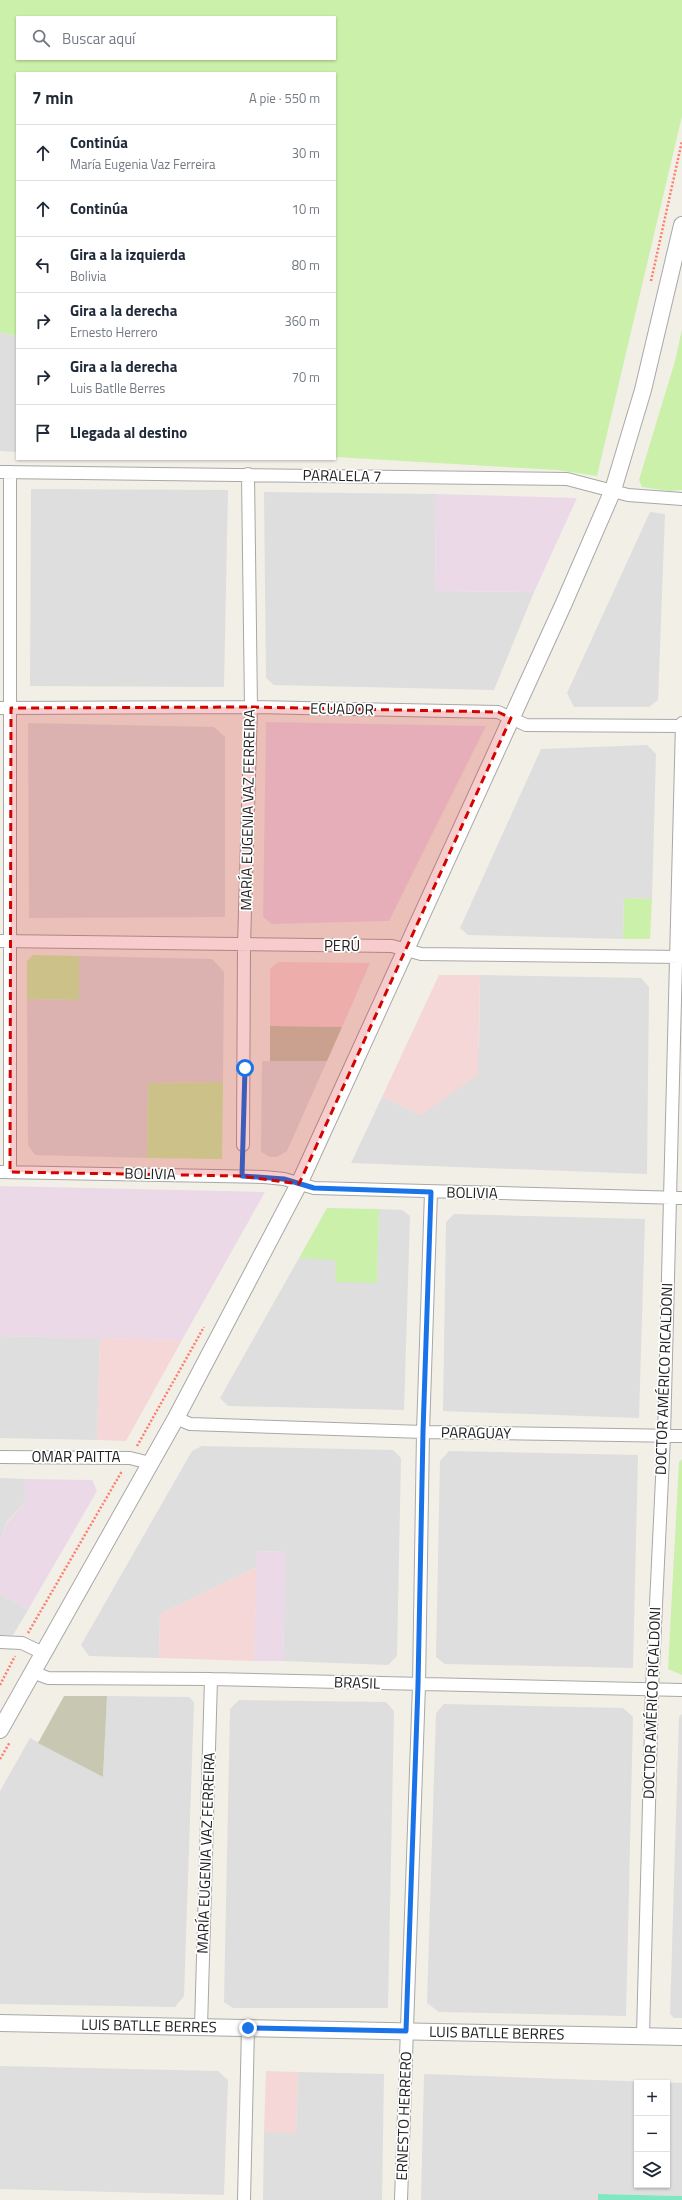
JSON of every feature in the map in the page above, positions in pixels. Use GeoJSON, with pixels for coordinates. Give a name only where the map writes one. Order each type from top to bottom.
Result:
{"type":"FeatureCollection","features":[{"type":"Feature","properties":{"kind":"street"},"geometry":{"type":"LineString","coordinates":[[0,1730],[176,1418],[299,1184],[511,718],[613,490],[643,390],[682,225]]}},
{"type":"Feature","properties":{"kind":"street"},"geometry":{"type":"LineString","coordinates":[[5,472],[5,1172]]}},
{"type":"Feature","properties":{"kind":"street","name":"PARALELA 7"},"geometry":{"type":"LineString","coordinates":[[5,472],[567,479],[628,495],[682,499]]}},
{"type":"Feature","properties":{"kind":"street","name":"MARÍA EUGENIA VAZ FERREIRA"},"geometry":{"type":"LineString","coordinates":[[243,1146],[244,946],[251,707],[248,474]]}},
{"type":"Feature","properties":{"kind":"street","name":"ECUADOR"},"geometry":{"type":"LineString","coordinates":[[5,708],[251,707],[498,712],[526,725],[682,725]]}},
{"type":"Feature","properties":{"kind":"street","name":"DOCTOR AMÉRICO RICALDONI"},"geometry":{"type":"LineString","coordinates":[[643,2035],[652,1689],[664,1436],[669,1198],[679,957],[682,725]]}},
{"type":"Feature","properties":{"kind":"street","name":"PERÚ"},"geometry":{"type":"LineString","coordinates":[[5,942],[244,946],[392,946],[421,954],[679,957]]}},
{"type":"Feature","properties":{"kind":"street","name":"BOLIVIA"},"geometry":{"type":"LineString","coordinates":[[5,1172],[242,1176],[284,1179],[314,1188],[682,1198]]}},
{"type":"Feature","properties":{"kind":"street","name":"ERNESTO HERRERO"},"geometry":{"type":"LineString","coordinates":[[401,2200],[418,1685],[423,1432],[431,1192]]}},
{"type":"Feature","properties":{"kind":"street","name":"PARAGUAY"},"geometry":{"type":"LineString","coordinates":[[176,1418],[190,1424],[423,1432],[682,1436]]}},
{"type":"Feature","properties":{"kind":"street","name":"OMAR PAITTA"},"geometry":{"type":"LineString","coordinates":[[0,1457],[130,1458],[150,1463]]}},
{"type":"Feature","properties":{"kind":"street"},"geometry":{"type":"LineString","coordinates":[[0,1642],[22,1643],[43,1653]]}},
{"type":"Feature","properties":{"kind":"street","name":"BRASIL"},"geometry":{"type":"LineString","coordinates":[[32,1672],[48,1678],[210,1679],[682,1690]]}},
{"type":"Feature","properties":{"kind":"street","name":"MARÍA EUGENIA VAZ FERREIRA"},"geometry":{"type":"LineString","coordinates":[[201,2027],[210,1679]]}},
{"type":"Feature","properties":{"kind":"street","name":"LUIS BATLLE BERRES"},"geometry":{"type":"LineString","coordinates":[[0,2023],[682,2037]]}},
{"type":"Feature","properties":{"kind":"street"},"geometry":{"type":"LineString","coordinates":[[244,2200],[248,2028]]}},
{"type":"Feature","properties":{"kind":"path"},"geometry":{"type":"LineString","coordinates":[[650,285],[682,141]]}},
{"type":"Feature","properties":{"kind":"path"},"geometry":{"type":"LineString","coordinates":[[0,1684],[22,1643],[130,1458],[205,1325]]}},
{"type":"Feature","properties":{"kind":"highlighted area"},"geometry":{"type":"Polygon","coordinates":[[[251,707],[498,712],[511,718],[299,1184],[241,1176],[10,1172],[11,708],[251,707]]]}},
{"type":"Feature","properties":{"kind":"shaded area"},"geometry":{"type":"Polygon","coordinates":[[[0,332],[16,336],[16,452],[0,451],[0,332]]]}},
{"type":"Feature","properties":{"kind":"shaded area"},"geometry":{"type":"Polygon","coordinates":[[[31,489],[228,490],[224,687],[30,686],[31,489]]]}},
{"type":"Feature","properties":{"kind":"shaded area"},"geometry":{"type":"Polygon","coordinates":[[[264,492],[436,494],[435,591],[534,592],[494,690],[274,685],[266,678],[264,492]]]}},
{"type":"Feature","properties":{"kind":"shaded area"},"geometry":{"type":"Polygon","coordinates":[[[436,494],[577,498],[534,592],[435,591],[436,494]]]}},
{"type":"Feature","properties":{"kind":"shaded area"},"geometry":{"type":"Polygon","coordinates":[[[650,512],[665,514],[658,700],[649,707],[574,707],[567,693],[650,512]]]}},
{"type":"Feature","properties":{"kind":"shaded area"},"geometry":{"type":"Polygon","coordinates":[[[266,722],[486,726],[389,921],[272,924],[263,917],[266,722]]]}},
{"type":"Feature","properties":{"kind":"shaded area"},"geometry":{"type":"Polygon","coordinates":[[[28,723],[214,727],[225,737],[225,917],[29,918],[28,723]]]}},
{"type":"Feature","properties":{"kind":"shaded area"},"geometry":{"type":"Polygon","coordinates":[[[647,745],[656,754],[652,899],[624,898],[623,939],[468,935],[460,928],[541,749],[647,745]]]}},
{"type":"Feature","properties":{"kind":"shaded area"},"geometry":{"type":"Polygon","coordinates":[[[79,956],[212,959],[224,972],[223,1082],[148,1083],[147,1158],[35,1155],[28,1145],[27,999],[79,1000],[79,956]]]}},
{"type":"Feature","properties":{"kind":"shaded area"},"geometry":{"type":"Polygon","coordinates":[[[278,962],[370,963],[342,1027],[270,1026],[270,969],[278,962]]]}},
{"type":"Feature","properties":{"kind":"shaded area"},"geometry":{"type":"Polygon","coordinates":[[[439,975],[480,975],[478,1075],[421,1115],[382,1097],[439,975]]]}},
{"type":"Feature","properties":{"kind":"shaded area"},"geometry":{"type":"Polygon","coordinates":[[[480,975],[641,978],[649,987],[647,1174],[351,1163],[382,1097],[421,1115],[479,1046],[480,975]]]}},
{"type":"Feature","properties":{"kind":"shaded area"},"geometry":{"type":"Polygon","coordinates":[[[270,1026],[342,1027],[327,1061],[270,1061],[270,1026]]]}},
{"type":"Feature","properties":{"kind":"shaded area"},"geometry":{"type":"Polygon","coordinates":[[[262,1061],[327,1061],[287,1151],[277,1157],[270,1157],[261,1152],[262,1061]]]}},
{"type":"Feature","properties":{"kind":"shaded area"},"geometry":{"type":"Polygon","coordinates":[[[0,1186],[265,1192],[182,1340],[0,1336],[0,1186]]]}},
{"type":"Feature","properties":{"kind":"shaded area"},"geometry":{"type":"Polygon","coordinates":[[[379,1209],[402,1210],[410,1216],[404,1410],[228,1406],[220,1398],[299,1258],[335,1259],[377,1283],[379,1209]]]}},
{"type":"Feature","properties":{"kind":"shaded area"},"geometry":{"type":"Polygon","coordinates":[[[454,1214],[645,1219],[639,1418],[443,1411],[446,1222],[454,1214]]]}},
{"type":"Feature","properties":{"kind":"shaded area"},"geometry":{"type":"Polygon","coordinates":[[[0,1336],[100,1338],[97,1440],[0,1438],[0,1336]]]}},
{"type":"Feature","properties":{"kind":"shaded area"},"geometry":{"type":"Polygon","coordinates":[[[100,1338],[182,1340],[126,1441],[97,1440],[100,1338]]]}},
{"type":"Feature","properties":{"kind":"shaded area"},"geometry":{"type":"Polygon","coordinates":[[[202,1446],[393,1450],[401,1458],[397,1656],[388,1665],[283,1661],[285,1552],[257,1551],[257,1567],[160,1614],[159,1658],[89,1656],[81,1645],[192,1451],[202,1446]]]}},
{"type":"Feature","properties":{"kind":"shaded area"},"geometry":{"type":"Polygon","coordinates":[[[449,1451],[638,1455],[633,1668],[445,1664],[436,1657],[440,1461],[449,1451]]]}},
{"type":"Feature","properties":{"kind":"shaded area"},"geometry":{"type":"Polygon","coordinates":[[[0,1478],[25,1479],[26,1501],[6,1523],[0,1542],[0,1478]]]}},
{"type":"Feature","properties":{"kind":"shaded area"},"geometry":{"type":"Polygon","coordinates":[[[25,1479],[92,1480],[97,1491],[28,1610],[0,1594],[0,1542],[6,1524],[26,1501],[25,1479]]]}},
{"type":"Feature","properties":{"kind":"shaded area"},"geometry":{"type":"Polygon","coordinates":[[[257,1551],[286,1552],[283,1661],[254,1661],[257,1551]]]}},
{"type":"Feature","properties":{"kind":"shaded area"},"geometry":{"type":"Polygon","coordinates":[[[257,1567],[254,1661],[159,1658],[160,1614],[257,1567]]]}},
{"type":"Feature","properties":{"kind":"shaded area"},"geometry":{"type":"Polygon","coordinates":[[[0,1594],[28,1610],[13,1635],[0,1635],[0,1594]]]}},
{"type":"Feature","properties":{"kind":"shaded area"},"geometry":{"type":"Polygon","coordinates":[[[64,1696],[107,1696],[103,1777],[38,1743],[64,1696]]]}},
{"type":"Feature","properties":{"kind":"shaded area"},"geometry":{"type":"Polygon","coordinates":[[[107,1696],[189,1697],[194,1702],[184,1996],[175,2007],[0,2004],[0,1791],[30,1738],[103,1777],[107,1696]]]}},
{"type":"Feature","properties":{"kind":"shaded area"},"geometry":{"type":"Polygon","coordinates":[[[239,1700],[386,1702],[394,1711],[388,2008],[233,2008],[224,2002],[230,1709],[239,1700]]]}},
{"type":"Feature","properties":{"kind":"shaded area"},"geometry":{"type":"Polygon","coordinates":[[[444,1704],[623,1708],[633,1717],[626,2016],[439,2012],[427,2003],[436,1713],[444,1704]]]}},
{"type":"Feature","properties":{"kind":"shaded area"},"geometry":{"type":"Polygon","coordinates":[[[682,1714],[682,2018],[674,2018],[670,2014],[679,1717],[682,1714]]]}},
{"type":"Feature","properties":{"kind":"shaded area"},"geometry":{"type":"Polygon","coordinates":[[[0,2066],[218,2071],[228,2080],[224,2195],[0,2189],[0,2066]]]}},
{"type":"Feature","properties":{"kind":"shaded area"},"geometry":{"type":"Polygon","coordinates":[[[266,2071],[298,2072],[296,2133],[264,2132],[266,2071]]]}},
{"type":"Feature","properties":{"kind":"shaded area"},"geometry":{"type":"Polygon","coordinates":[[[298,2072],[384,2074],[382,2200],[263,2200],[264,2132],[296,2132],[298,2072]]]}},
{"type":"Feature","properties":{"kind":"shaded area"},"geometry":{"type":"Polygon","coordinates":[[[424,2074],[634,2081],[634,2188],[670,2188],[670,2083],[682,2083],[682,2196],[598,2194],[598,2200],[421,2200],[424,2074]]]}},
{"type":"Feature","properties":{"kind":"green space"},"geometry":{"type":"Polygon","coordinates":[[[0,0],[682,0],[682,116],[597,476],[557,470],[336,457],[336,72],[16,72],[16,336],[0,332],[0,0]]]}},
{"type":"Feature","properties":{"kind":"green space"},"geometry":{"type":"Polygon","coordinates":[[[682,329],[682,490],[670,491],[642,487],[639,480],[675,361],[682,329]]]}},
{"type":"Feature","properties":{"kind":"green space"},"geometry":{"type":"Polygon","coordinates":[[[624,898],[652,899],[650,939],[623,939],[624,898]]]}},
{"type":"Feature","properties":{"kind":"green space"},"geometry":{"type":"Polygon","coordinates":[[[33,955],[79,956],[79,1000],[27,999],[27,961],[33,955]]]}},
{"type":"Feature","properties":{"kind":"green space"},"geometry":{"type":"Polygon","coordinates":[[[223,1082],[222,1159],[147,1158],[148,1083],[223,1082]]]}},
{"type":"Feature","properties":{"kind":"green space"},"geometry":{"type":"Polygon","coordinates":[[[327,1208],[379,1209],[377,1283],[336,1282],[335,1260],[299,1258],[327,1208]]]}},
{"type":"Feature","properties":{"kind":"green space"},"geometry":{"type":"Polygon","coordinates":[[[682,1459],[682,1675],[668,1669],[679,1462],[682,1459]]]}},
{"type":"Feature","properties":{"kind":"green space"},"geometry":{"type":"Polygon","coordinates":[[[598,2194],[682,2196],[682,2200],[598,2200],[598,2194]]]}},
{"type":"Feature","properties":{"kind":"route"},"geometry":{"type":"LineString","coordinates":[[245,1068],[242,1176],[284,1179],[314,1188],[431,1192],[423,1432],[418,1685],[406,2031],[248,2028]]}}]}
